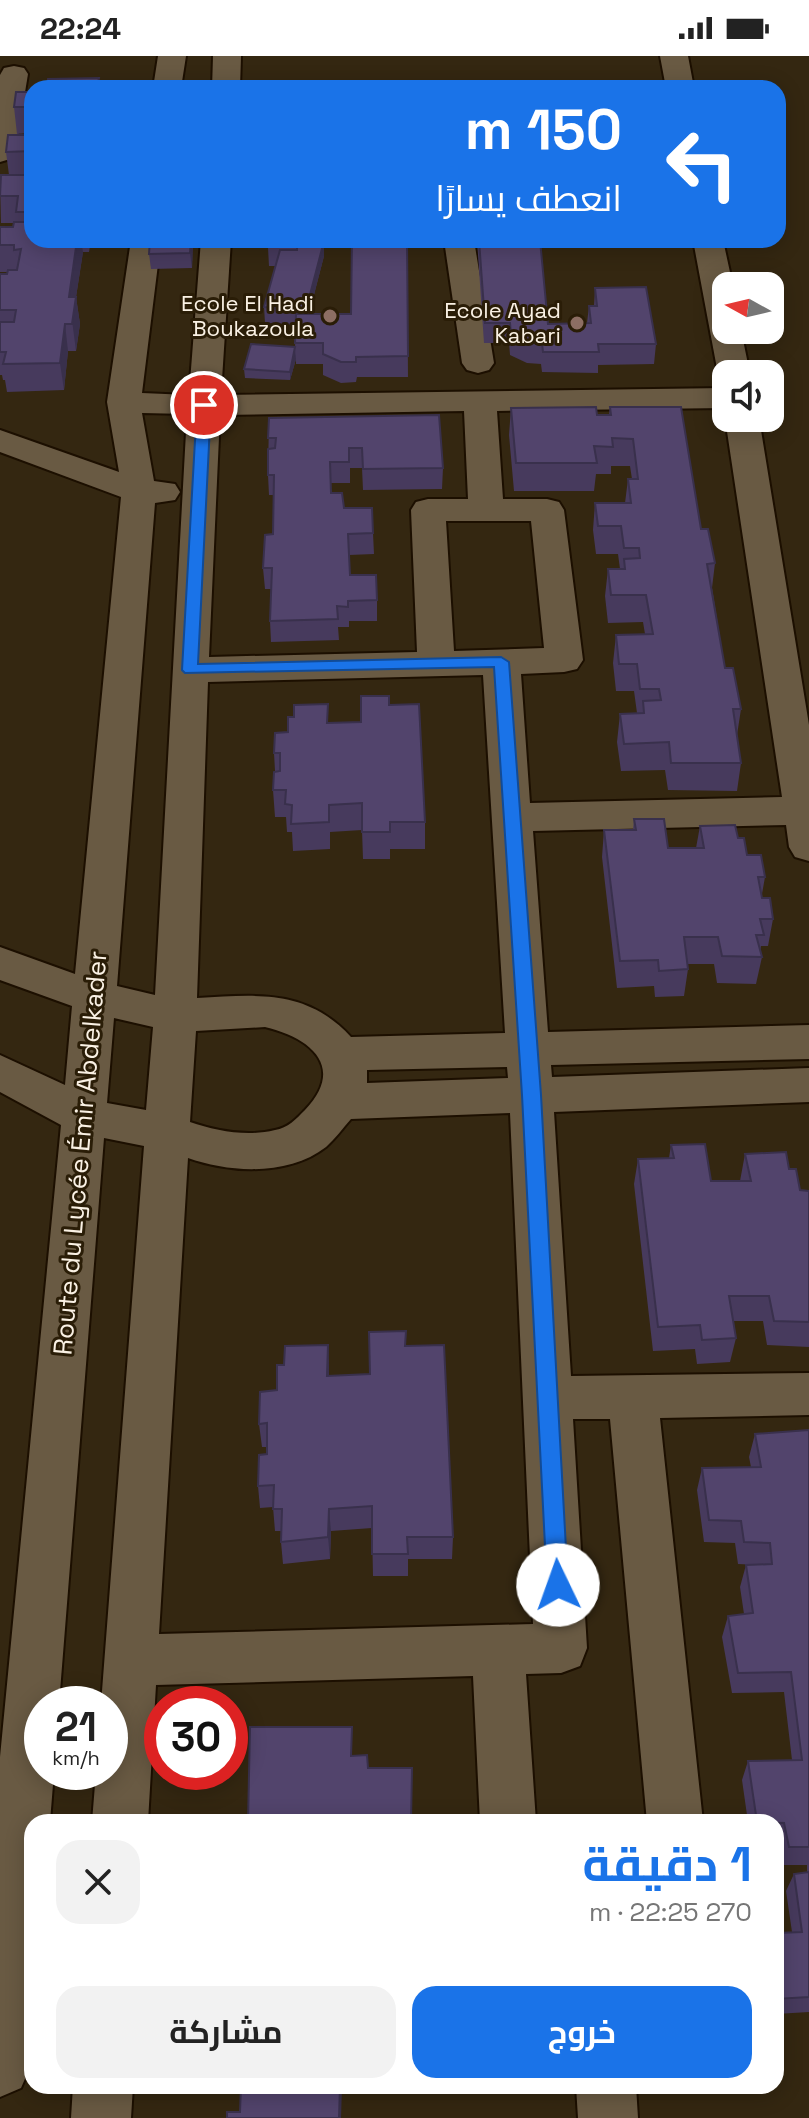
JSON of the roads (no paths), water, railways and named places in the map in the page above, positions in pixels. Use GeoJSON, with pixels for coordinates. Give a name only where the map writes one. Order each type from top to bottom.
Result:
{"type":"FeatureCollection","features":[{"type":"Feature","properties":{"kind":"street"},"geometry":{"type":"LineString","coordinates":[[0,153],[7,79],[37,56]]}},
{"type":"Feature","properties":{"kind":"street"},"geometry":{"type":"LineString","coordinates":[[168,80],[172,56]]}},
{"type":"Feature","properties":{"kind":"street"},"geometry":{"type":"LineString","coordinates":[[226,80],[227,56]]}},
{"type":"Feature","properties":{"kind":"street"},"geometry":{"type":"LineString","coordinates":[[674,56],[678,80]]}},
{"type":"Feature","properties":{"kind":"street","name":"Route du Lycée Émir Abdelkader"},"geometry":{"type":"LineString","coordinates":[[0,2067],[139,492],[124,402],[145,248]]}},
{"type":"Feature","properties":{"kind":"street"},"geometry":{"type":"LineString","coordinates":[[121,1814],[175,1016],[198,492],[215,248]]}},
{"type":"Feature","properties":{"kind":"street"},"geometry":{"type":"LineString","coordinates":[[460,248],[478,363]]}},
{"type":"Feature","properties":{"kind":"street"},"geometry":{"type":"LineString","coordinates":[[710,248],[731,360]]}},
{"type":"Feature","properties":{"kind":"street"},"geometry":{"type":"LineString","coordinates":[[124,402],[204,405],[712,398]]}},
{"type":"Feature","properties":{"kind":"street"},"geometry":{"type":"LineString","coordinates":[[480,403],[486,510]]}},
{"type":"Feature","properties":{"kind":"street"},"geometry":{"type":"LineString","coordinates":[[512,817],[806,829],[744,432]]}},
{"type":"Feature","properties":{"kind":"street"},"geometry":{"type":"LineString","coordinates":[[0,479],[16,446],[139,492],[198,492]]}},
{"type":"Feature","properties":{"kind":"street"},"geometry":{"type":"LineString","coordinates":[[190,670],[564,660],[547,510],[428,510],[436,662]]}},
{"type":"Feature","properties":{"kind":"street"},"geometry":{"type":"LineString","coordinates":[[131,1660],[561,1648],[531,1095],[501,662]]}},
{"type":"Feature","properties":{"kind":"street"},"geometry":{"type":"LineString","coordinates":[[0,963],[93,997],[175,1016],[265,1011],[300,1019],[320,1032],[340,1054],[347,1078],[340,1102],[309,1135],[282,1148],[242,1151],[84,1116],[0,1072]]}},
{"type":"Feature","properties":{"kind":"street"},"geometry":{"type":"LineString","coordinates":[[340,1054],[809,1042]]}},
{"type":"Feature","properties":{"kind":"street"},"geometry":{"type":"LineString","coordinates":[[340,1102],[809,1085]]}},
{"type":"Feature","properties":{"kind":"street"},"geometry":{"type":"LineString","coordinates":[[547,1398],[809,1394]]}},
{"type":"Feature","properties":{"kind":"street"},"geometry":{"type":"LineString","coordinates":[[633,1397],[674,1814]]}},
{"type":"Feature","properties":{"kind":"street"},"geometry":{"type":"LineString","coordinates":[[498,1650],[508,1814]]}},
{"type":"Feature","properties":{"kind":"street"},"geometry":{"type":"LineString","coordinates":[[101,2118],[102,2094]]}},
{"type":"Feature","properties":{"kind":"street"},"geometry":{"type":"LineString","coordinates":[[606,2094],[608,2118]]}},
{"type":"Feature","properties":{"kind":"place","name":"Ecole El Hadi Boukazoula"},"geometry":{"type":"Point","coordinates":[330,316]}},
{"type":"Feature","properties":{"kind":"place","name":"Ecole Ayad Kabari"},"geometry":{"type":"Point","coordinates":[577,323]}}]}
